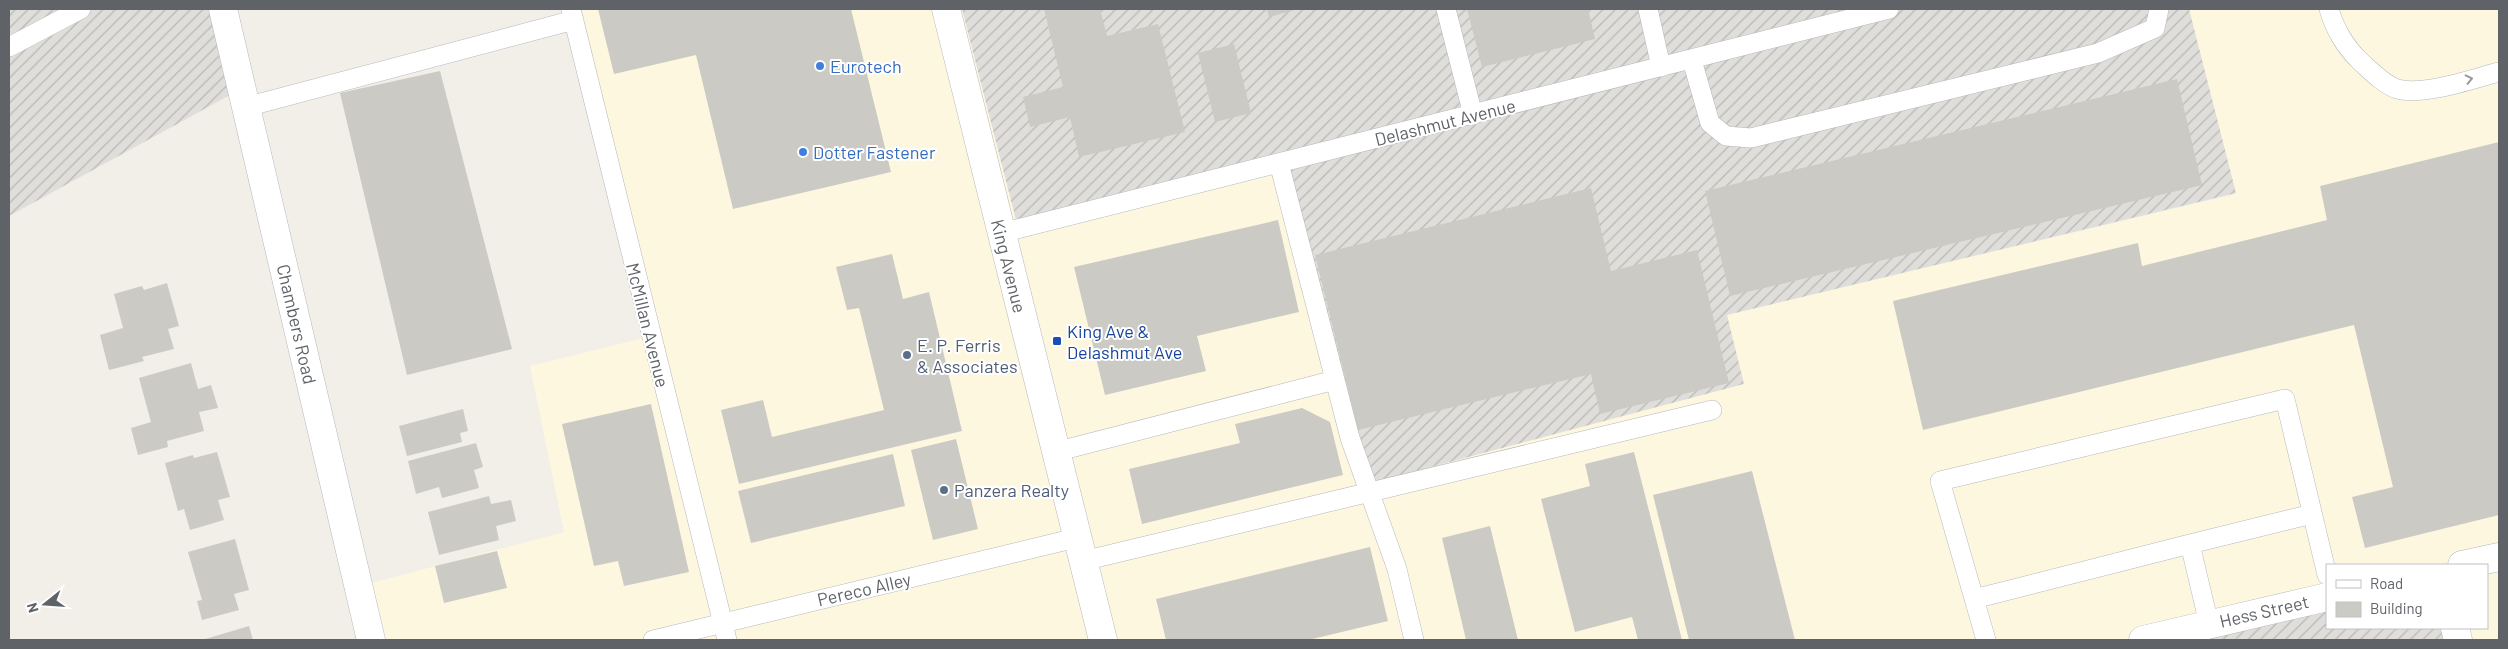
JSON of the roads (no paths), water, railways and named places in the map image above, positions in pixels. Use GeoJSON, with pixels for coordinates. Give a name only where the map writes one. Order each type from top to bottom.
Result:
{"type":"FeatureCollection","features":[{"type":"Feature","properties":{"kind":"street","name":"Chambers Road"},"geometry":{"type":"LineString","coordinates":[[223,9],[371,640]]}},
{"type":"Feature","properties":{"kind":"street","name":"King Avenue"},"geometry":{"type":"LineString","coordinates":[[946,9],[1103,640]]}},
{"type":"Feature","properties":{"kind":"street"},"geometry":{"type":"LineString","coordinates":[[2467,564],[2499,557]]}},
{"type":"Feature","properties":{"kind":"street","name":"Hess Street"},"geometry":{"type":"LineString","coordinates":[[2143,640],[2326,597]]}},
{"type":"Feature","properties":{"kind":"lane"},"geometry":{"type":"LineString","coordinates":[[9,47],[82,9]]}},
{"type":"Feature","properties":{"kind":"lane"},"geometry":{"type":"LineString","coordinates":[[1446,9],[1473,115]]}},
{"type":"Feature","properties":{"kind":"lane"},"geometry":{"type":"LineString","coordinates":[[1648,9],[1662,67]]}},
{"type":"Feature","properties":{"kind":"lane","name":"Delashmut Avenue"},"geometry":{"type":"LineString","coordinates":[[1001,233],[1888,9]]}},
{"type":"Feature","properties":{"kind":"lane"},"geometry":{"type":"LineString","coordinates":[[1692,60],[1710,123],[1726,136],[1751,138],[2098,53],[2155,28],[2160,9]]}},
{"type":"Feature","properties":{"kind":"lane"},"geometry":{"type":"LineString","coordinates":[[2329,9],[2335,26],[2354,56],[2385,83],[2398,89],[2411,90],[2440,86],[2499,72]]}},
{"type":"Feature","properties":{"kind":"lane"},"geometry":{"type":"LineString","coordinates":[[246,107],[572,14]]}},
{"type":"Feature","properties":{"kind":"lane","name":"McMillan Avenue"},"geometry":{"type":"LineString","coordinates":[[572,14],[725,631]]}},
{"type":"Feature","properties":{"kind":"lane"},"geometry":{"type":"LineString","coordinates":[[1279,163],[1350,438],[1397,569],[1414,640]]}},
{"type":"Feature","properties":{"kind":"lane"},"geometry":{"type":"LineString","coordinates":[[1056,452],[1335,380]]}},
{"type":"Feature","properties":{"kind":"lane"},"geometry":{"type":"LineString","coordinates":[[1986,640],[1940,481],[2285,399],[2326,571]]}},
{"type":"Feature","properties":{"kind":"lane","name":"Pereco Alley"},"geometry":{"type":"LineString","coordinates":[[652,640],[725,631],[1080,549],[1369,491],[1712,410]]}},
{"type":"Feature","properties":{"kind":"lane"},"geometry":{"type":"LineString","coordinates":[[1974,599],[2312,514]]}},
{"type":"Feature","properties":{"kind":"lane"},"geometry":{"type":"LineString","coordinates":[[2190,544],[2209,624]]}},
{"type":"Feature","properties":{"kind":"place","name":"Eurotech"},"geometry":{"type":"Point","coordinates":[820,66]}},
{"type":"Feature","properties":{"kind":"place","name":"Dotter Fastener"},"geometry":{"type":"Point","coordinates":[803,152]}},
{"type":"Feature","properties":{"kind":"place","name":"King Ave & Delashmut Ave"},"geometry":{"type":"Point","coordinates":[1057,341]}},
{"type":"Feature","properties":{"kind":"place","name":"E. P. Ferris & Associates"},"geometry":{"type":"Point","coordinates":[907,355]}},
{"type":"Feature","properties":{"kind":"place","name":"Panzera Realty"},"geometry":{"type":"Point","coordinates":[944,490]}}]}
